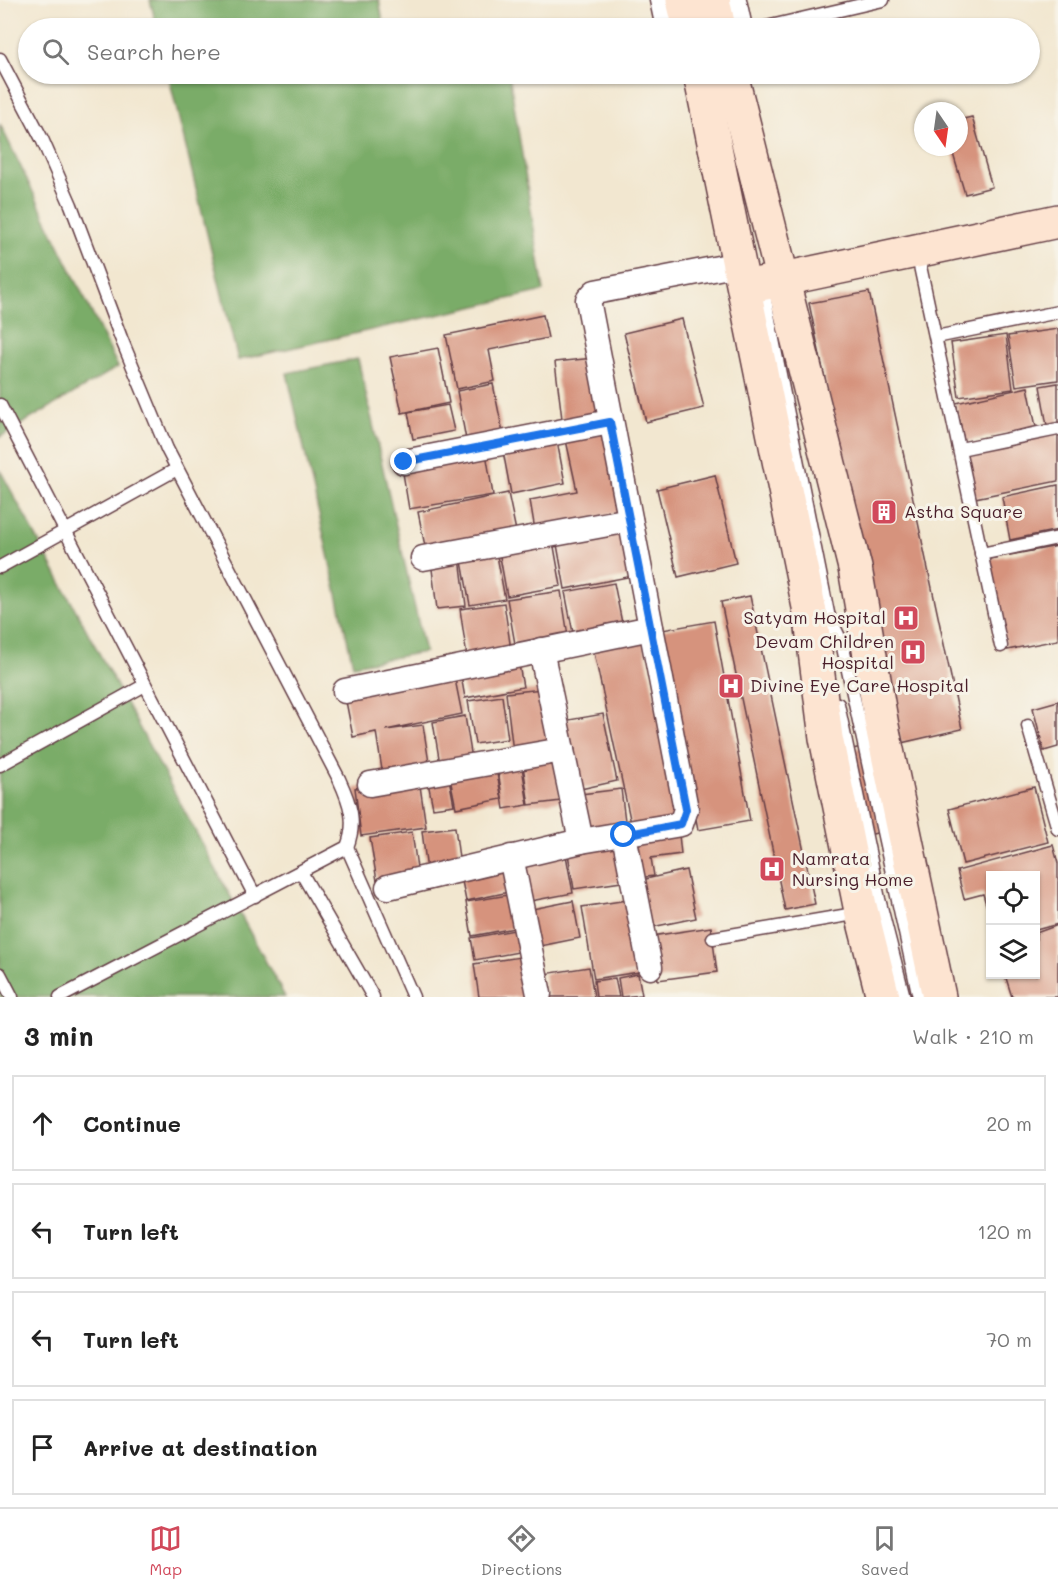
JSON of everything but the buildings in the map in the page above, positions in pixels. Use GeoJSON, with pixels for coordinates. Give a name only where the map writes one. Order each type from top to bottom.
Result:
{"type":"FeatureCollection","features":[{"type":"Feature","properties":{"kind":"main road"},"geometry":{"type":"LineString","coordinates":[[683,0],[688,18]]}},
{"type":"Feature","properties":{"kind":"main road"},"geometry":{"type":"LineString","coordinates":[[713,0],[717,18]]}},
{"type":"Feature","properties":{"kind":"main road"},"geometry":{"type":"LineString","coordinates":[[703,84],[756,279],[855,568],[882,726],[939,997]]}},
{"type":"Feature","properties":{"kind":"main road"},"geometry":{"type":"LineString","coordinates":[[731,84],[756,279],[810,612],[826,738],[862,912],[883,997]]}},
{"type":"Feature","properties":{"kind":"main road"},"geometry":{"type":"LineString","coordinates":[[756,279],[917,251],[1058,221]]}},
{"type":"Feature","properties":{"kind":"street"},"geometry":{"type":"LineString","coordinates":[[662,0],[666,18]]}},
{"type":"Feature","properties":{"kind":"street"},"geometry":{"type":"LineString","coordinates":[[734,0],[738,18]]}},
{"type":"Feature","properties":{"kind":"street"},"geometry":{"type":"LineString","coordinates":[[388,887],[581,841],[681,824],[686,809],[588,305],[590,296],[595,292],[756,279]]}},
{"type":"Feature","properties":{"kind":"street"},"geometry":{"type":"LineString","coordinates":[[404,462],[610,422]]}},
{"type":"Feature","properties":{"kind":"street"},"geometry":{"type":"LineString","coordinates":[[423,558],[630,520]]}},
{"type":"Feature","properties":{"kind":"street"},"geometry":{"type":"LineString","coordinates":[[345,691],[651,628]]}},
{"type":"Feature","properties":{"kind":"street"},"geometry":{"type":"LineString","coordinates":[[541,650],[581,841]]}},
{"type":"Feature","properties":{"kind":"street"},"geometry":{"type":"LineString","coordinates":[[370,784],[562,750]]}},
{"type":"Feature","properties":{"kind":"street"},"geometry":{"type":"LineString","coordinates":[[624,835],[651,967]]}},
{"type":"Feature","properties":{"kind":"street"},"geometry":{"type":"LineString","coordinates":[[511,857],[539,994]]}},
{"type":"Feature","properties":{"kind":"lane"},"geometry":{"type":"LineString","coordinates":[[805,18],[883,0]]}},
{"type":"Feature","properties":{"kind":"lane"},"geometry":{"type":"LineString","coordinates":[[0,59],[42,139],[121,338],[177,469],[339,779],[353,816],[352,832],[347,847],[413,997]]}},
{"type":"Feature","properties":{"kind":"lane"},"geometry":{"type":"LineString","coordinates":[[917,251],[1001,646]]}},
{"type":"Feature","properties":{"kind":"lane"},"geometry":{"type":"LineString","coordinates":[[756,279],[828,613],[828,646]]}},
{"type":"Feature","properties":{"kind":"lane"},"geometry":{"type":"LineString","coordinates":[[936,337],[1058,312]]}},
{"type":"Feature","properties":{"kind":"lane"},"geometry":{"type":"LineString","coordinates":[[0,405],[255,896]]}},
{"type":"Feature","properties":{"kind":"lane"},"geometry":{"type":"LineString","coordinates":[[960,449],[1058,429]]}},
{"type":"Feature","properties":{"kind":"lane"},"geometry":{"type":"LineString","coordinates":[[0,567],[177,469]]}},
{"type":"Feature","properties":{"kind":"lane"},"geometry":{"type":"LineString","coordinates":[[981,554],[1058,538]]}},
{"type":"Feature","properties":{"kind":"lane"},"geometry":{"type":"LineString","coordinates":[[828,613],[842,643],[919,997]]}},
{"type":"Feature","properties":{"kind":"lane"},"geometry":{"type":"LineString","coordinates":[[0,765],[145,685]]}},
{"type":"Feature","properties":{"kind":"lane"},"geometry":{"type":"LineString","coordinates":[[836,690],[879,899],[904,997]]}},
{"type":"Feature","properties":{"kind":"lane"},"geometry":{"type":"LineString","coordinates":[[1028,726],[1058,830]]}},
{"type":"Feature","properties":{"kind":"lane"},"geometry":{"type":"LineString","coordinates":[[60,997],[347,847]]}},
{"type":"Feature","properties":{"kind":"lane"},"geometry":{"type":"LineString","coordinates":[[301,872],[373,997]]}},
{"type":"Feature","properties":{"kind":"lane"},"geometry":{"type":"LineString","coordinates":[[713,938],[862,912]]}},
{"type":"Feature","properties":{"kind":"lane"},"geometry":{"type":"LineString","coordinates":[[0,974],[12,997]]}},
{"type":"Feature","properties":{"kind":"green space"},"geometry":{"type":"Polygon","coordinates":[[[150,0],[379,0],[382,18],[154,18],[150,0]]]}},
{"type":"Feature","properties":{"kind":"green space"},"geometry":{"type":"Polygon","coordinates":[[[170,84],[511,84],[544,291],[238,360],[170,84]]]}},
{"type":"Feature","properties":{"kind":"green space"},"geometry":{"type":"Polygon","coordinates":[[[0,124],[118,367],[0,437],[0,124]]]}},
{"type":"Feature","properties":{"kind":"green space"},"geometry":{"type":"Polygon","coordinates":[[[358,359],[425,652],[353,665],[287,373],[358,359]]]}},
{"type":"Feature","properties":{"kind":"green space"},"geometry":{"type":"Polygon","coordinates":[[[0,470],[285,997],[0,997],[0,470]]]}},
{"type":"Feature","properties":{"kind":"place","name":"Astha Square"},"geometry":{"type":"Point","coordinates":[884,512]}},
{"type":"Feature","properties":{"kind":"place","name":"Satyam Hospital"},"geometry":{"type":"Point","coordinates":[906,618]}},
{"type":"Feature","properties":{"kind":"place","name":"Devam Children Hospital"},"geometry":{"type":"Point","coordinates":[913,652]}},
{"type":"Feature","properties":{"kind":"place","name":"Divine Eye Care Hospital"},"geometry":{"type":"Point","coordinates":[731,686]}},
{"type":"Feature","properties":{"kind":"place","name":"Namrata Nursing Home"},"geometry":{"type":"Point","coordinates":[772,869]}},
{"type":"Feature","properties":{"kind":"route"},"geometry":{"type":"LineString","coordinates":[[404,462],[610,422],[686,809],[685,818],[681,824],[624,835]]}}]}
